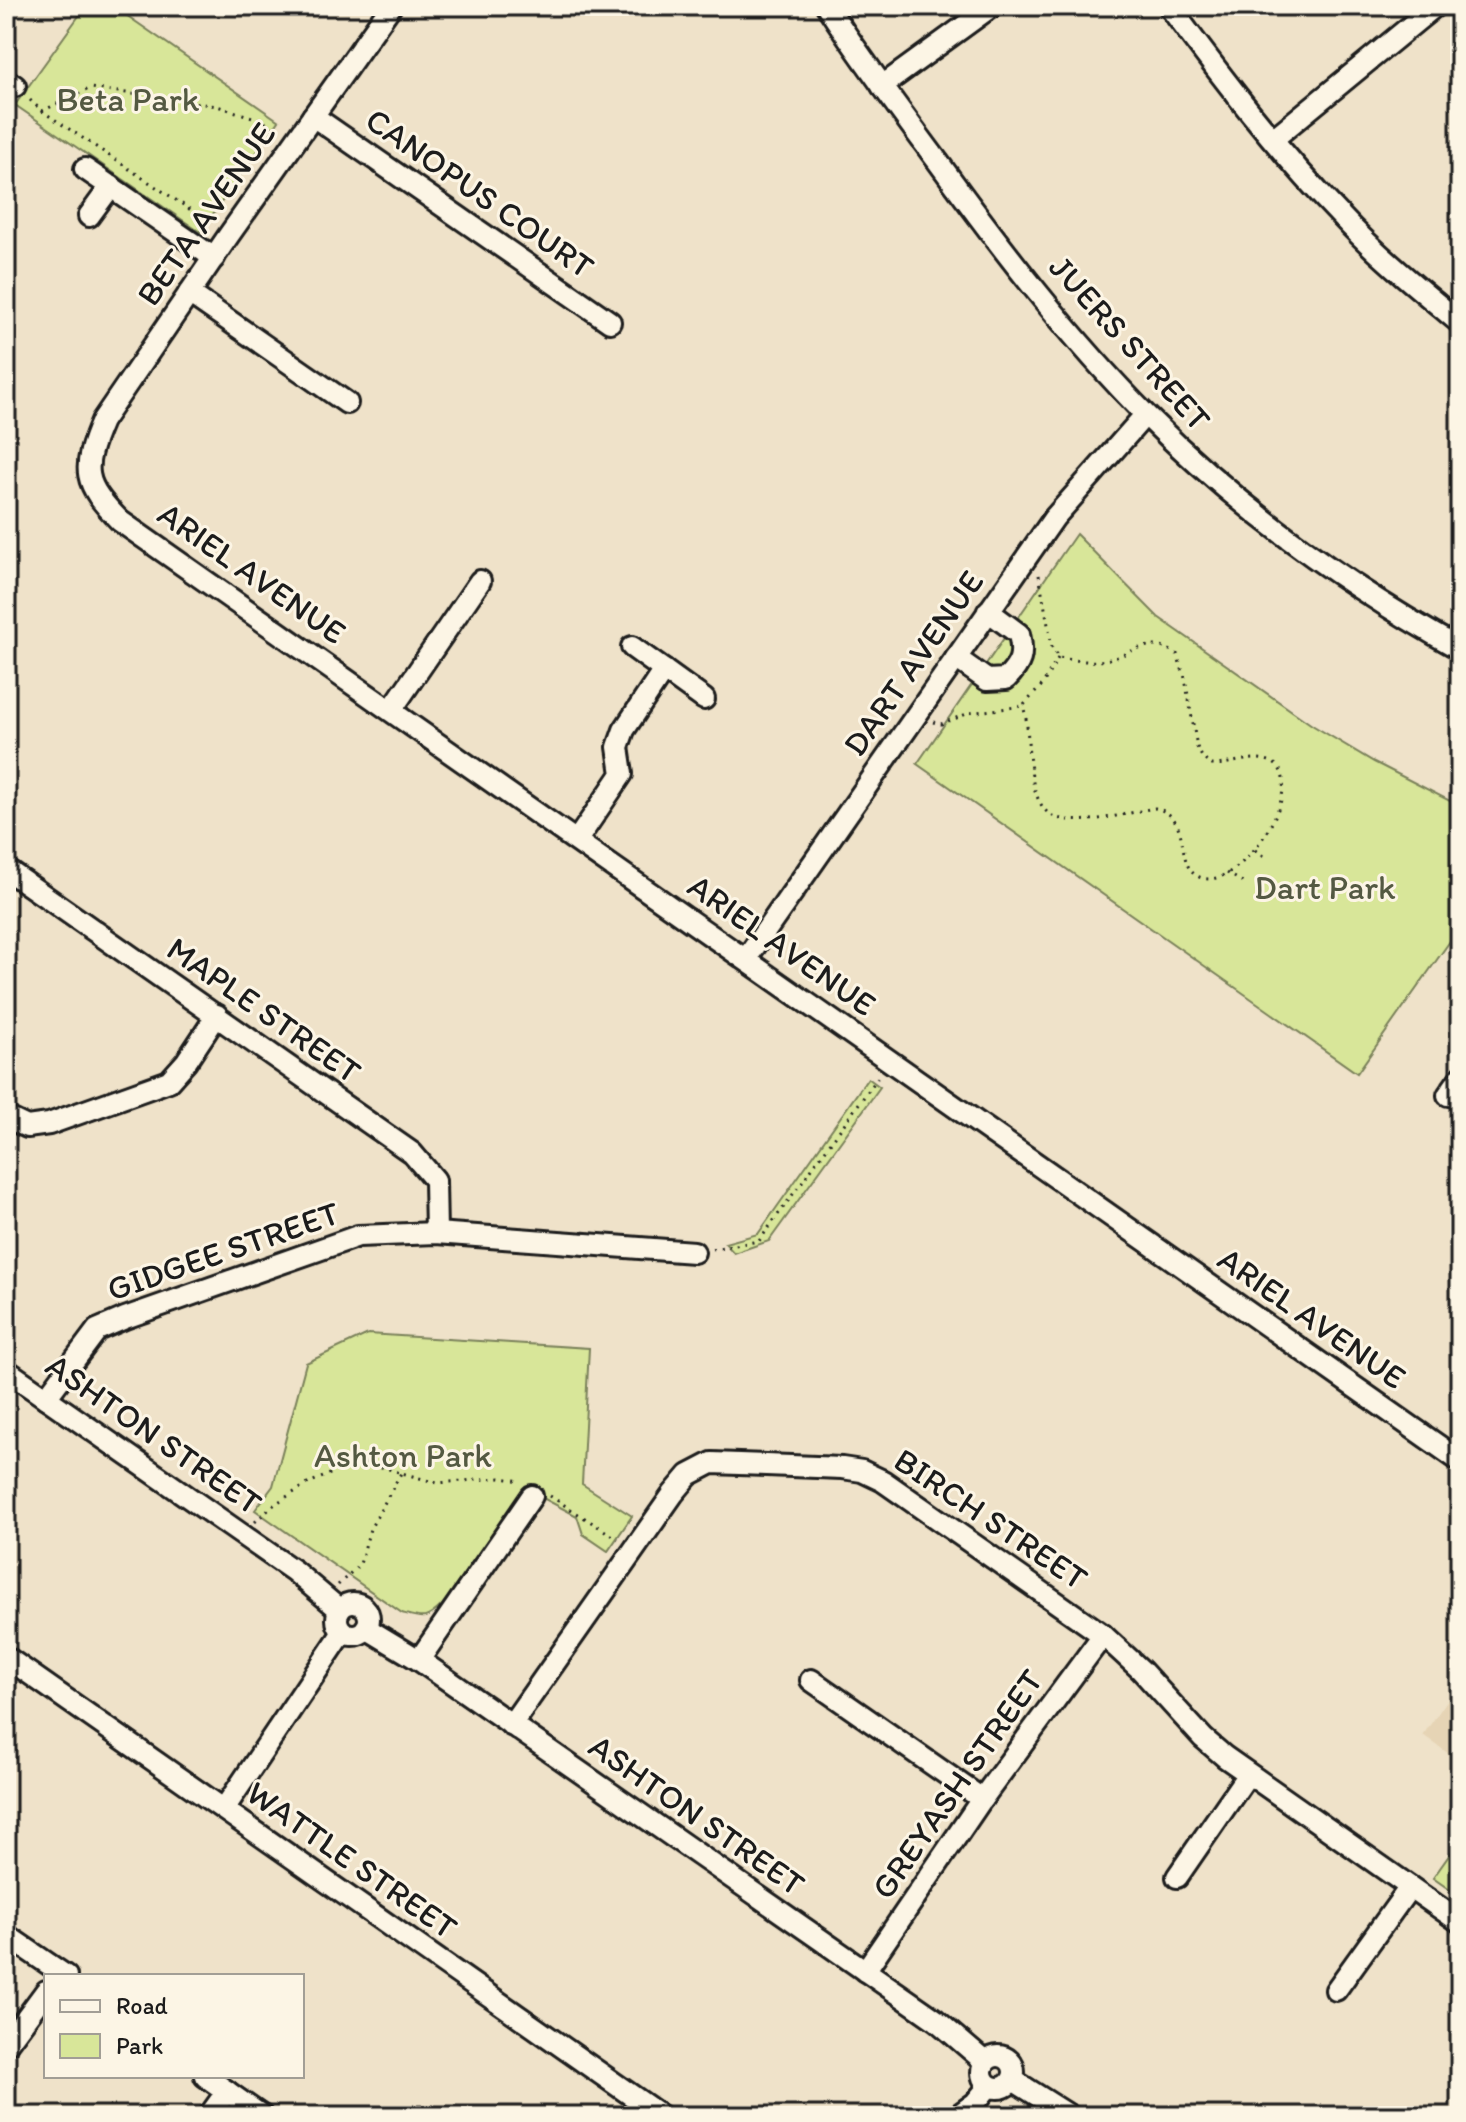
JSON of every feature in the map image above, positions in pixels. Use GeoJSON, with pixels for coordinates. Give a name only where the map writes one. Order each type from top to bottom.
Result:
{"type":"FeatureCollection","features":[{"type":"Feature","properties":{"kind":"street","name":"BETA AVENUE"},"geometry":{"type":"LineString","coordinates":[[87,466],[91,446],[102,421],[391,6]]}},
{"type":"Feature","properties":{"kind":"street","name":"JUERS STREET"},"geometry":{"type":"LineString","coordinates":[[827,6],[991,235],[1145,415],[1253,511],[1310,554],[1460,649]]}},
{"type":"Feature","properties":{"kind":"street"},"geometry":{"type":"LineString","coordinates":[[882,86],[992,6]]}},
{"type":"Feature","properties":{"kind":"street"},"geometry":{"type":"LineString","coordinates":[[1169,6],[1227,85],[1341,217],[1460,323]]}},
{"type":"Feature","properties":{"kind":"street"},"geometry":{"type":"LineString","coordinates":[[1273,139],[1435,6]]}},
{"type":"Feature","properties":{"kind":"street","name":"CANOPUS COURT"},"geometry":{"type":"LineString","coordinates":[[313,116],[610,322]]}},
{"type":"Feature","properties":{"kind":"street"},"geometry":{"type":"LineString","coordinates":[[85,169],[214,258]]}},
{"type":"Feature","properties":{"kind":"street"},"geometry":{"type":"LineString","coordinates":[[89,216],[111,186]]}},
{"type":"Feature","properties":{"kind":"street"},"geometry":{"type":"LineString","coordinates":[[189,293],[347,403]]}},
{"type":"Feature","properties":{"kind":"street","name":"DART AVENUE"},"geometry":{"type":"LineString","coordinates":[[746,959],[1054,518],[1145,415]]}},
{"type":"Feature","properties":{"kind":"street","name":"ARIEL AVENUE"},"geometry":{"type":"LineString","coordinates":[[87,466],[96,496],[120,521],[1458,1454]]}},
{"type":"Feature","properties":{"kind":"street"},"geometry":{"type":"LineString","coordinates":[[392,709],[480,581]]}},
{"type":"Feature","properties":{"kind":"street"},"geometry":{"type":"LineString","coordinates":[[956,658],[987,680],[1006,679],[1019,665],[1023,651],[1019,634],[988,611]]}},
{"type":"Feature","properties":{"kind":"street"},"geometry":{"type":"LineString","coordinates":[[632,647],[704,699]]}},
{"type":"Feature","properties":{"kind":"street"},"geometry":{"type":"LineString","coordinates":[[577,840],[622,774],[618,747],[624,730],[664,670]]}},
{"type":"Feature","properties":{"kind":"street","name":"MAPLE STREET"},"geometry":{"type":"LineString","coordinates":[[6,869],[412,1153],[435,1180],[436,1233]]}},
{"type":"Feature","properties":{"kind":"street"},"geometry":{"type":"LineString","coordinates":[[6,1117],[27,1127],[49,1124],[169,1081],[186,1062],[217,1015]]}},
{"type":"Feature","properties":{"kind":"street","name":"GIDGEE STREET"},"geometry":{"type":"LineString","coordinates":[[46,1398],[97,1330],[358,1236],[436,1233],[694,1252]]}},
{"type":"Feature","properties":{"kind":"street","name":"ASHTON STREET"},"geometry":{"type":"LineString","coordinates":[[6,1370],[294,1571],[332,1604],[362,1606],[369,1619],[366,1628],[419,1660],[936,2020],[985,2062]]}},
{"type":"Feature","properties":{"kind":"street","name":"BIRCH STREET"},"geometry":{"type":"LineString","coordinates":[[511,1725],[689,1475],[712,1463],[862,1471],[900,1492],[1103,1635],[1141,1670],[1203,1738],[1248,1774],[1460,1922]]}},
{"type":"Feature","properties":{"kind":"street"},"geometry":{"type":"LineString","coordinates":[[419,1660],[535,1491]]}},
{"type":"Feature","properties":{"kind":"street"},"geometry":{"type":"LineString","coordinates":[[332,1604],[343,1632]]}},
{"type":"Feature","properties":{"kind":"street"},"geometry":{"type":"LineString","coordinates":[[343,1632],[358,1635],[366,1628]]}},
{"type":"Feature","properties":{"kind":"street"},"geometry":{"type":"LineString","coordinates":[[224,1809],[343,1632]]}},
{"type":"Feature","properties":{"kind":"street","name":"GREYASH STREET"},"geometry":{"type":"LineString","coordinates":[[865,1971],[982,1799],[1103,1635]]}},
{"type":"Feature","properties":{"kind":"street","name":"WATTLE STREET"},"geometry":{"type":"LineString","coordinates":[[6,1657],[661,2116]]}},
{"type":"Feature","properties":{"kind":"street"},"geometry":{"type":"LineString","coordinates":[[811,1680],[982,1799]]}},
{"type":"Feature","properties":{"kind":"street"},"geometry":{"type":"LineString","coordinates":[[1177,1877],[1248,1774]]}},
{"type":"Feature","properties":{"kind":"street"},"geometry":{"type":"LineString","coordinates":[[1336,1990],[1410,1887]]}},
{"type":"Feature","properties":{"kind":"street"},"geometry":{"type":"LineString","coordinates":[[6,1935],[60,1974]]}},
{"type":"Feature","properties":{"kind":"street"},"geometry":{"type":"LineString","coordinates":[[6,2045],[44,1994]]}},
{"type":"Feature","properties":{"kind":"street"},"geometry":{"type":"LineString","coordinates":[[1000,2055],[1010,2060],[1015,2070],[1013,2080],[1002,2088],[989,2086],[983,2078],[985,2062],[1000,2055]]}},
{"type":"Feature","properties":{"kind":"street"},"geometry":{"type":"LineString","coordinates":[[208,2078],[262,2116]]}},
{"type":"Feature","properties":{"kind":"street"},"geometry":{"type":"LineString","coordinates":[[1013,2080],[1070,2116]]}},
{"type":"Feature","properties":{"kind":"street"},"geometry":{"type":"LineString","coordinates":[[957,2116],[975,2103],[989,2086]]}},
{"type":"Feature","properties":{"kind":"street"},"geometry":{"type":"LineString","coordinates":[[209,2116],[227,2091]]}},
{"type":"Feature","properties":{"kind":"path"},"geometry":{"type":"LineString","coordinates":[[11,83],[42,111],[229,235]]}},
{"type":"Feature","properties":{"kind":"path"},"geometry":{"type":"LineString","coordinates":[[42,111],[91,88],[217,106],[262,120],[294,144]]}},
{"type":"Feature","properties":{"kind":"path"},"geometry":{"type":"LineString","coordinates":[[1033,548],[1052,647],[1058,658]]}},
{"type":"Feature","properties":{"kind":"path"},"geometry":{"type":"LineString","coordinates":[[1023,706],[1033,785],[1046,811],[1069,822],[1155,808],[1165,810],[1181,831],[1187,864],[1194,874],[1204,879],[1214,879],[1246,860],[1270,830],[1283,792],[1281,772],[1273,763],[1260,760],[1212,765],[1203,759],[1197,747],[1185,678],[1177,654],[1166,647],[1152,644],[1118,658],[1096,661],[1058,658]]}},
{"type":"Feature","properties":{"kind":"path"},"geometry":{"type":"LineString","coordinates":[[917,713],[941,724],[969,713],[1023,706],[1042,685],[1058,658]]}},
{"type":"Feature","properties":{"kind":"path"},"geometry":{"type":"LineString","coordinates":[[1255,850],[1266,858]]}},
{"type":"Feature","properties":{"kind":"path"},"geometry":{"type":"LineString","coordinates":[[1227,873],[1246,884]]}},
{"type":"Feature","properties":{"kind":"path"},"geometry":{"type":"LineString","coordinates":[[694,1252],[759,1241],[891,1060]]}},
{"type":"Feature","properties":{"kind":"path"},"geometry":{"type":"LineString","coordinates":[[241,1534],[275,1504],[309,1483],[360,1461],[437,1483],[510,1478],[635,1550]]}},
{"type":"Feature","properties":{"kind":"path"},"geometry":{"type":"LineString","coordinates":[[332,1604],[360,1564],[370,1529],[401,1473]]}},
{"type":"Feature","properties":{"kind":"shaded area"},"geometry":{"type":"Polygon","coordinates":[[[1460,1682],[1460,1762],[1423,1735],[1460,1682]]]}},
{"type":"Feature","properties":{"kind":"green space","name":"Beta Park"},"geometry":{"type":"Polygon","coordinates":[[[86,6],[113,6],[279,121],[200,232],[15,105],[86,6]]]}},
{"type":"Feature","properties":{"kind":"green space","name":"Dart Park"},"geometry":{"type":"Polygon","coordinates":[[[1076,534],[1158,617],[1312,725],[1374,762],[1460,806],[1460,927],[1357,1073],[917,764],[1076,534]]]}},
{"type":"Feature","properties":{"kind":"green space"},"geometry":{"type":"Polygon","coordinates":[[[868,1078],[880,1087],[769,1241],[734,1253],[725,1243],[758,1234],[868,1078]]]}},
{"type":"Feature","properties":{"kind":"green space","name":"Ashton Park"},"geometry":{"type":"Polygon","coordinates":[[[368,1334],[589,1348],[582,1484],[632,1516],[608,1551],[583,1534],[577,1516],[524,1488],[442,1605],[432,1614],[420,1617],[402,1613],[255,1510],[273,1486],[306,1363],[368,1334]]]}},
{"type":"Feature","properties":{"kind":"green space"},"geometry":{"type":"Polygon","coordinates":[[[1460,1840],[1460,1897],[1433,1878],[1460,1840]]]}}]}
